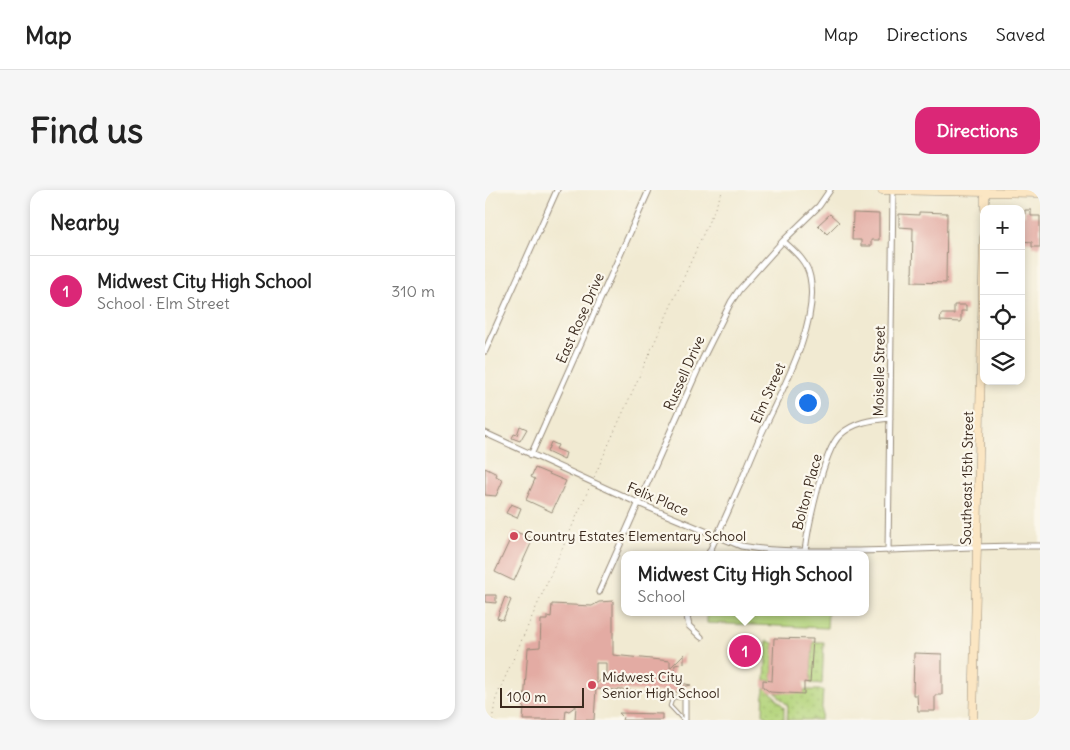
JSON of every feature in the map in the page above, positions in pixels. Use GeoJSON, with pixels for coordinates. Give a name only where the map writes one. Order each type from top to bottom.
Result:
{"type":"FeatureCollection","features":[{"type":"Feature","properties":{"kind":"main road"},"geometry":{"type":"LineString","coordinates":[[882,190],[1040,193]]}},
{"type":"Feature","properties":{"kind":"main road"},"geometry":{"type":"LineString","coordinates":[[985,191],[985,205]]}},
{"type":"Feature","properties":{"kind":"main road","name":"Southeast 15th Street"},"geometry":{"type":"LineString","coordinates":[[973,720],[984,250]]}},
{"type":"Feature","properties":{"kind":"street"},"geometry":{"type":"LineString","coordinates":[[485,351],[557,190]]}},
{"type":"Feature","properties":{"kind":"street","name":"East Rose Drive"},"geometry":{"type":"LineString","coordinates":[[531,455],[649,190]]}},
{"type":"Feature","properties":{"kind":"street","name":"Russell Drive"},"geometry":{"type":"LineString","coordinates":[[599,592],[723,316],[739,290],[783,240],[819,206],[830,190]]}},
{"type":"Feature","properties":{"kind":"street","name":"Moiselle Street"},"geometry":{"type":"LineString","coordinates":[[889,551],[893,191]]}},
{"type":"Feature","properties":{"kind":"street","name":"Elm Street"},"geometry":{"type":"LineString","coordinates":[[710,551],[798,351],[810,312],[810,277],[807,267],[783,240]]}},
{"type":"Feature","properties":{"kind":"street","name":"Bolton Place"},"geometry":{"type":"LineString","coordinates":[[805,551],[824,469],[829,452],[838,437],[856,424],[889,418]]}},
{"type":"Feature","properties":{"kind":"street","name":"Felix Place"},"geometry":{"type":"LineString","coordinates":[[485,433],[638,504],[717,536],[756,549],[789,551]]}},
{"type":"Feature","properties":{"kind":"street","name":"Felix Place"},"geometry":{"type":"LineString","coordinates":[[869,551],[978,546],[1040,546]]}},
{"type":"Feature","properties":{"kind":"street"},"geometry":{"type":"LineString","coordinates":[[687,616],[689,626],[701,637]]}},
{"type":"Feature","properties":{"kind":"street"},"geometry":{"type":"LineString","coordinates":[[684,720],[685,698]]}},
{"type":"Feature","properties":{"kind":"lane"},"geometry":{"type":"LineString","coordinates":[[684,720],[670,706],[670,700],[673,697],[685,698]]}},
{"type":"Feature","properties":{"kind":"path"},"geometry":{"type":"LineString","coordinates":[[593,478],[604,458],[723,190]]}},
{"type":"Feature","properties":{"kind":"path"},"geometry":{"type":"LineString","coordinates":[[492,720],[496,698],[590,485]]}},
{"type":"Feature","properties":{"kind":"green space"},"geometry":{"type":"Polygon","coordinates":[[[707,616],[828,616],[827,628],[707,623],[707,616]]]}},
{"type":"Feature","properties":{"kind":"green space"},"geometry":{"type":"Polygon","coordinates":[[[767,640],[774,644],[772,681],[765,680],[767,640]]]}},
{"type":"Feature","properties":{"kind":"green space"},"geometry":{"type":"Polygon","coordinates":[[[813,642],[824,642],[822,684],[810,683],[813,642]]]}},
{"type":"Feature","properties":{"kind":"green space"},"geometry":{"type":"Polygon","coordinates":[[[764,688],[767,688],[784,707],[784,720],[769,720],[763,714],[764,688]]]}},
{"type":"Feature","properties":{"kind":"green space"},"geometry":{"type":"Polygon","coordinates":[[[804,690],[823,690],[821,720],[787,720],[788,706],[775,692],[804,693],[804,690]]]}},
{"type":"Feature","properties":{"kind":"building"},"geometry":{"type":"Polygon","coordinates":[[[1025,210],[1031,210],[1031,216],[1040,216],[1040,247],[1032,247],[1032,242],[1025,241],[1025,210]]]}},
{"type":"Feature","properties":{"kind":"building"},"geometry":{"type":"Polygon","coordinates":[[[919,212],[947,213],[946,283],[912,282],[913,228],[899,227],[899,214],[919,215],[919,212]]]}},
{"type":"Feature","properties":{"kind":"building"},"geometry":{"type":"Polygon","coordinates":[[[853,213],[879,214],[879,240],[871,240],[871,246],[861,246],[861,240],[852,240],[853,213]]]}},
{"type":"Feature","properties":{"kind":"building"},"geometry":{"type":"Polygon","coordinates":[[[830,214],[839,222],[827,234],[818,225],[830,214]]]}},
{"type":"Feature","properties":{"kind":"building"},"geometry":{"type":"Polygon","coordinates":[[[954,305],[966,305],[966,311],[961,311],[961,322],[940,321],[941,314],[954,314],[954,305]]]}},
{"type":"Feature","properties":{"kind":"building"},"geometry":{"type":"Polygon","coordinates":[[[520,426],[527,429],[520,441],[512,438],[514,434],[517,435],[520,426]]]}},
{"type":"Feature","properties":{"kind":"building"},"geometry":{"type":"Polygon","coordinates":[[[551,442],[558,445],[556,449],[566,453],[564,460],[547,452],[551,442]]]}},
{"type":"Feature","properties":{"kind":"building"},"geometry":{"type":"Polygon","coordinates":[[[485,468],[497,474],[496,476],[503,480],[496,496],[485,495],[485,468]]]}},
{"type":"Feature","properties":{"kind":"building"},"geometry":{"type":"Polygon","coordinates":[[[535,468],[566,481],[552,512],[526,500],[535,479],[531,477],[535,468]]]}},
{"type":"Feature","properties":{"kind":"building"},"geometry":{"type":"Polygon","coordinates":[[[511,504],[521,508],[517,518],[506,513],[511,504]]]}},
{"type":"Feature","properties":{"kind":"building"},"geometry":{"type":"Polygon","coordinates":[[[514,531],[533,539],[514,581],[495,572],[514,531]]]}},
{"type":"Feature","properties":{"kind":"building"},"geometry":{"type":"Polygon","coordinates":[[[485,595],[496,595],[496,603],[485,602],[485,595]]]}},
{"type":"Feature","properties":{"kind":"building"},"geometry":{"type":"Polygon","coordinates":[[[505,597],[511,600],[503,620],[497,618],[505,597]]]}},
{"type":"Feature","properties":{"kind":"building"},"geometry":{"type":"Polygon","coordinates":[[[613,601],[613,655],[670,661],[670,668],[684,654],[684,663],[675,665],[673,676],[680,683],[691,685],[683,687],[682,692],[596,689],[594,720],[575,720],[576,706],[569,711],[566,710],[565,720],[523,720],[524,708],[519,702],[524,702],[528,648],[540,647],[541,620],[547,620],[547,616],[551,617],[552,604],[592,606],[599,602],[613,601]],[[596,663],[596,684],[606,676],[606,663],[596,663]]]}},
{"type":"Feature","properties":{"kind":"building"},"geometry":{"type":"Polygon","coordinates":[[[774,638],[813,639],[810,683],[804,682],[804,694],[770,692],[763,687],[763,680],[772,681],[774,638]]]}},
{"type":"Feature","properties":{"kind":"building"},"geometry":{"type":"Polygon","coordinates":[[[914,653],[942,654],[942,695],[935,695],[935,711],[918,711],[917,695],[913,695],[914,653]]]}},
{"type":"Feature","properties":{"kind":"building"},"geometry":{"type":"Polygon","coordinates":[[[619,713],[662,714],[662,720],[622,720],[623,717],[619,713]]]}},
{"type":"Feature","properties":{"kind":"place","name":"Country Estates Elementary School"},"geometry":{"type":"Point","coordinates":[514,536]}},
{"type":"Feature","properties":{"kind":"place","name":"Midwest City High School"},"geometry":{"type":"Point","coordinates":[745,651]}},
{"type":"Feature","properties":{"kind":"place","name":"Midwest City Senior High School"},"geometry":{"type":"Point","coordinates":[592,685]}}]}
